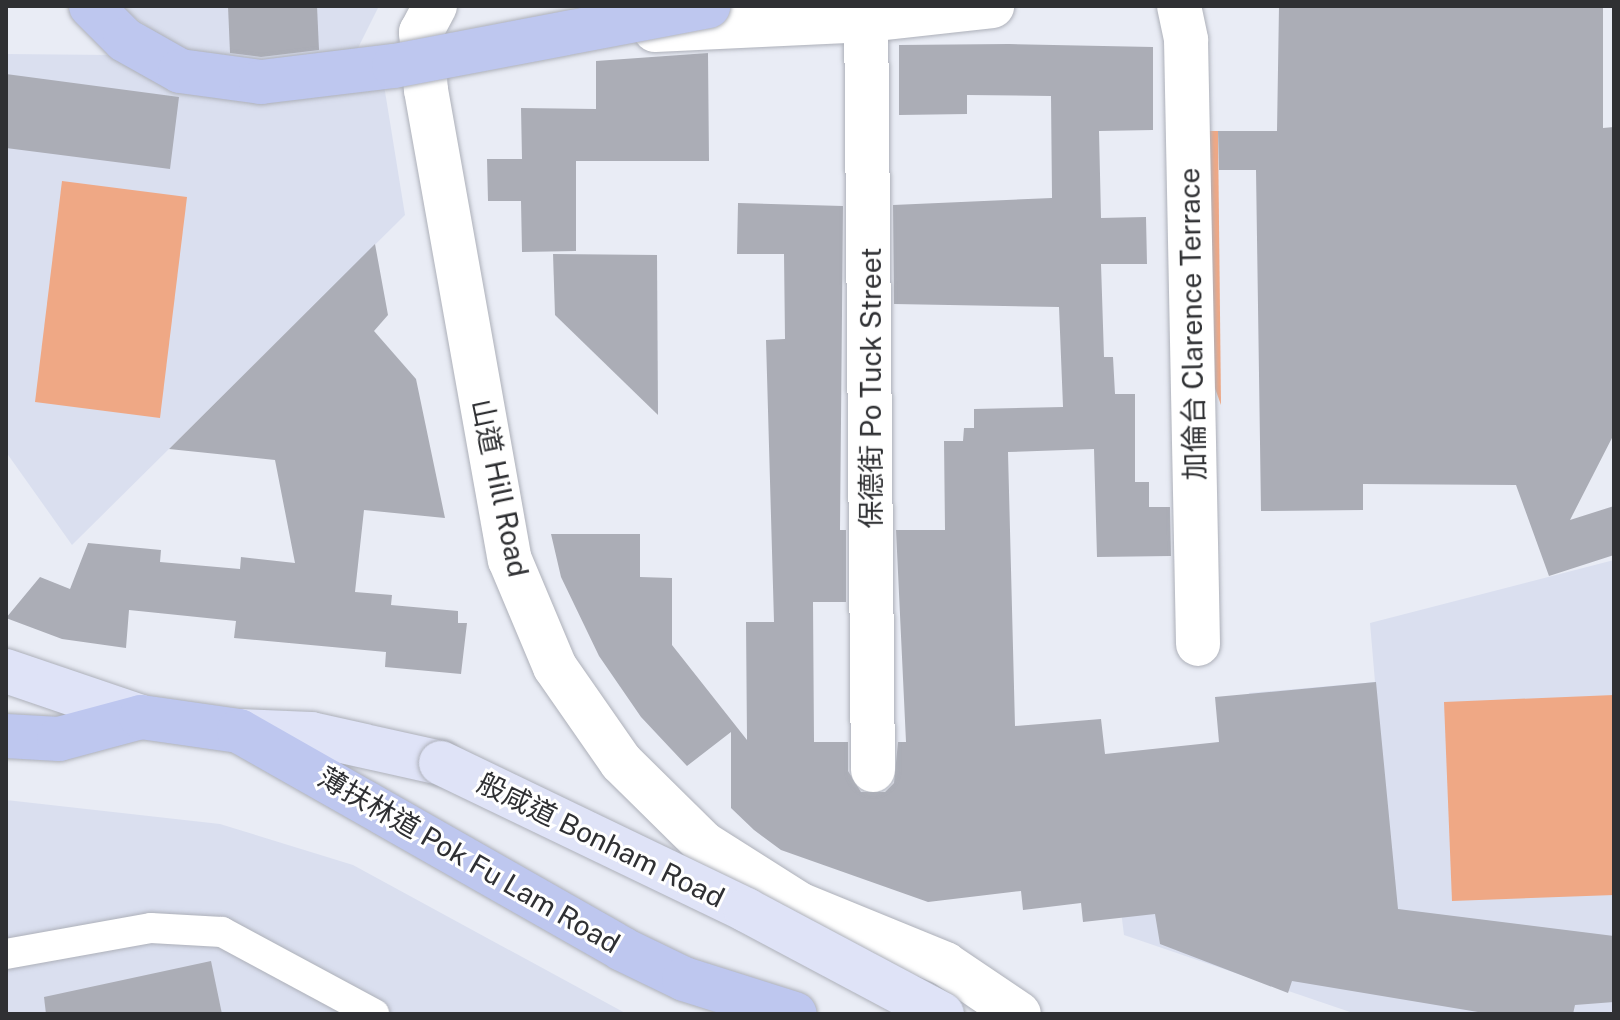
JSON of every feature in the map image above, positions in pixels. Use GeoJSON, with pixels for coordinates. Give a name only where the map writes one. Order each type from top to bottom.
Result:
{"type":"FeatureCollection","features":[{"type":"Feature","properties":{"kind":"main road"},"geometry":{"type":"LineString","coordinates":[[91,6],[154,58],[207,78],[248,82],[382,68],[708,6]]}},
{"type":"Feature","properties":{"kind":"main road","name":"薄扶林道 Pok Fu Lam Road"},"geometry":{"type":"LineString","coordinates":[[6,671],[141,717],[239,731],[622,949],[684,979],[795,1014]]}},
{"type":"Feature","properties":{"kind":"main road","name":"薄扶林道 Pok Fu Lam Road"},"geometry":{"type":"LineString","coordinates":[[6,736],[59,739],[141,717]]}},
{"type":"Feature","properties":{"kind":"main road","name":"般咸道 Bonham Road"},"geometry":{"type":"LineString","coordinates":[[239,731],[311,734],[441,763],[746,910],[942,1014]]}},
{"type":"Feature","properties":{"kind":"street","name":"山道 Hill Road"},"geometry":{"type":"LineString","coordinates":[[435,6],[421,32],[426,90],[510,560],[555,667],[621,762],[703,843],[799,904],[945,964],[1019,1014]]}},
{"type":"Feature","properties":{"kind":"street"},"geometry":{"type":"LineString","coordinates":[[617,31],[992,6]]}},
{"type":"Feature","properties":{"kind":"street","name":"加倫台 Clarence Terrace"},"geometry":{"type":"LineString","coordinates":[[1179,6],[1186,40],[1198,644]]}},
{"type":"Feature","properties":{"kind":"street","name":"保德街 Po Tuck Street"},"geometry":{"type":"LineString","coordinates":[[867,13],[873,770]]}},
{"type":"Feature","properties":{"kind":"lane"},"geometry":{"type":"LineString","coordinates":[[6,954],[151,928],[222,932],[374,1014]]}},
{"type":"Feature","properties":{"kind":"shaded area"},"geometry":{"type":"Polygon","coordinates":[[[119,6],[379,6],[352,60],[322,64],[191,58],[119,6]]]}},
{"type":"Feature","properties":{"kind":"shaded area"},"geometry":{"type":"Polygon","coordinates":[[[6,54],[113,55],[383,79],[405,215],[72,545],[6,452],[6,54]]]}},
{"type":"Feature","properties":{"kind":"shaded area"},"geometry":{"type":"Polygon","coordinates":[[[1199,131],[1218,131],[1221,405],[1203,355],[1199,131]]]}},
{"type":"Feature","properties":{"kind":"shaded area"},"geometry":{"type":"Polygon","coordinates":[[[62,181],[187,197],[160,418],[35,402],[62,181]]]}},
{"type":"Feature","properties":{"kind":"shaded area"},"geometry":{"type":"Polygon","coordinates":[[[1614,560],[1614,1014],[1356,1014],[1124,935],[1119,895],[1268,879],[1249,693],[1375,682],[1370,623],[1614,560]]]}},
{"type":"Feature","properties":{"kind":"shaded area"},"geometry":{"type":"Polygon","coordinates":[[[1614,695],[1614,895],[1452,901],[1444,702],[1614,695]]]}},
{"type":"Feature","properties":{"kind":"shaded area"},"geometry":{"type":"Polygon","coordinates":[[[6,800],[220,824],[353,865],[627,1014],[6,1014],[6,800]]]}},
{"type":"Feature","properties":{"kind":"building"},"geometry":{"type":"Polygon","coordinates":[[[228,6],[317,6],[319,50],[261,57],[230,53],[228,6]]]}},
{"type":"Feature","properties":{"kind":"building"},"geometry":{"type":"Polygon","coordinates":[[[1279,6],[1603,6],[1603,128],[1614,127],[1614,434],[1570,520],[1614,506],[1614,555],[1549,576],[1516,485],[1363,484],[1363,510],[1261,511],[1256,170],[1219,170],[1218,131],[1277,131],[1279,6]]]}},
{"type":"Feature","properties":{"kind":"building"},"geometry":{"type":"Polygon","coordinates":[[[899,45],[1153,47],[1153,130],[1099,131],[1101,218],[1146,217],[1147,264],[1101,264],[1104,357],[1113,357],[1115,394],[1135,394],[1135,482],[1149,482],[1149,507],[1170,507],[1171,556],[1097,557],[1094,449],[1008,452],[1015,726],[1101,719],[1105,754],[1219,742],[1215,697],[1376,682],[1398,909],[1614,936],[1614,1002],[1575,1005],[1573,1014],[1490,1014],[1292,981],[1288,993],[1160,944],[1155,914],[1083,922],[1081,903],[1023,910],[1021,891],[928,902],[781,850],[754,830],[731,808],[731,732],[687,766],[641,717],[599,656],[561,577],[551,534],[640,534],[640,577],[672,578],[672,645],[747,740],[746,622],[774,622],[766,340],[785,339],[784,254],[737,254],[738,203],[843,206],[840,530],[846,530],[846,602],[813,602],[814,742],[848,742],[848,771],[861,792],[885,792],[894,783],[898,742],[906,742],[896,530],[945,530],[944,441],[963,441],[964,428],[974,428],[974,409],[1063,407],[1059,307],[894,304],[893,205],[1052,198],[1051,96],[967,95],[967,114],[899,115],[899,45]]]}},
{"type":"Feature","properties":{"kind":"building"},"geometry":{"type":"Polygon","coordinates":[[[708,53],[709,161],[576,161],[576,251],[522,252],[521,201],[488,201],[487,159],[522,159],[521,108],[596,109],[596,61],[708,53]]]}},
{"type":"Feature","properties":{"kind":"building"},"geometry":{"type":"Polygon","coordinates":[[[6,74],[179,97],[170,169],[6,148],[6,74]]]}},
{"type":"Feature","properties":{"kind":"building"},"geometry":{"type":"Polygon","coordinates":[[[375,244],[388,315],[374,331],[416,379],[445,518],[364,510],[355,592],[392,595],[391,605],[458,611],[458,623],[467,623],[461,674],[385,667],[386,652],[234,638],[236,621],[129,610],[126,648],[62,639],[6,618],[40,577],[70,589],[88,543],[161,550],[160,562],[240,569],[241,557],[295,563],[275,460],[169,449],[375,244]]]}},
{"type":"Feature","properties":{"kind":"building"},"geometry":{"type":"Polygon","coordinates":[[[553,254],[657,255],[658,415],[555,315],[553,254]]]}},
{"type":"Feature","properties":{"kind":"building"},"geometry":{"type":"Polygon","coordinates":[[[211,961],[222,1014],[46,1014],[44,997],[211,961]]]}}]}
